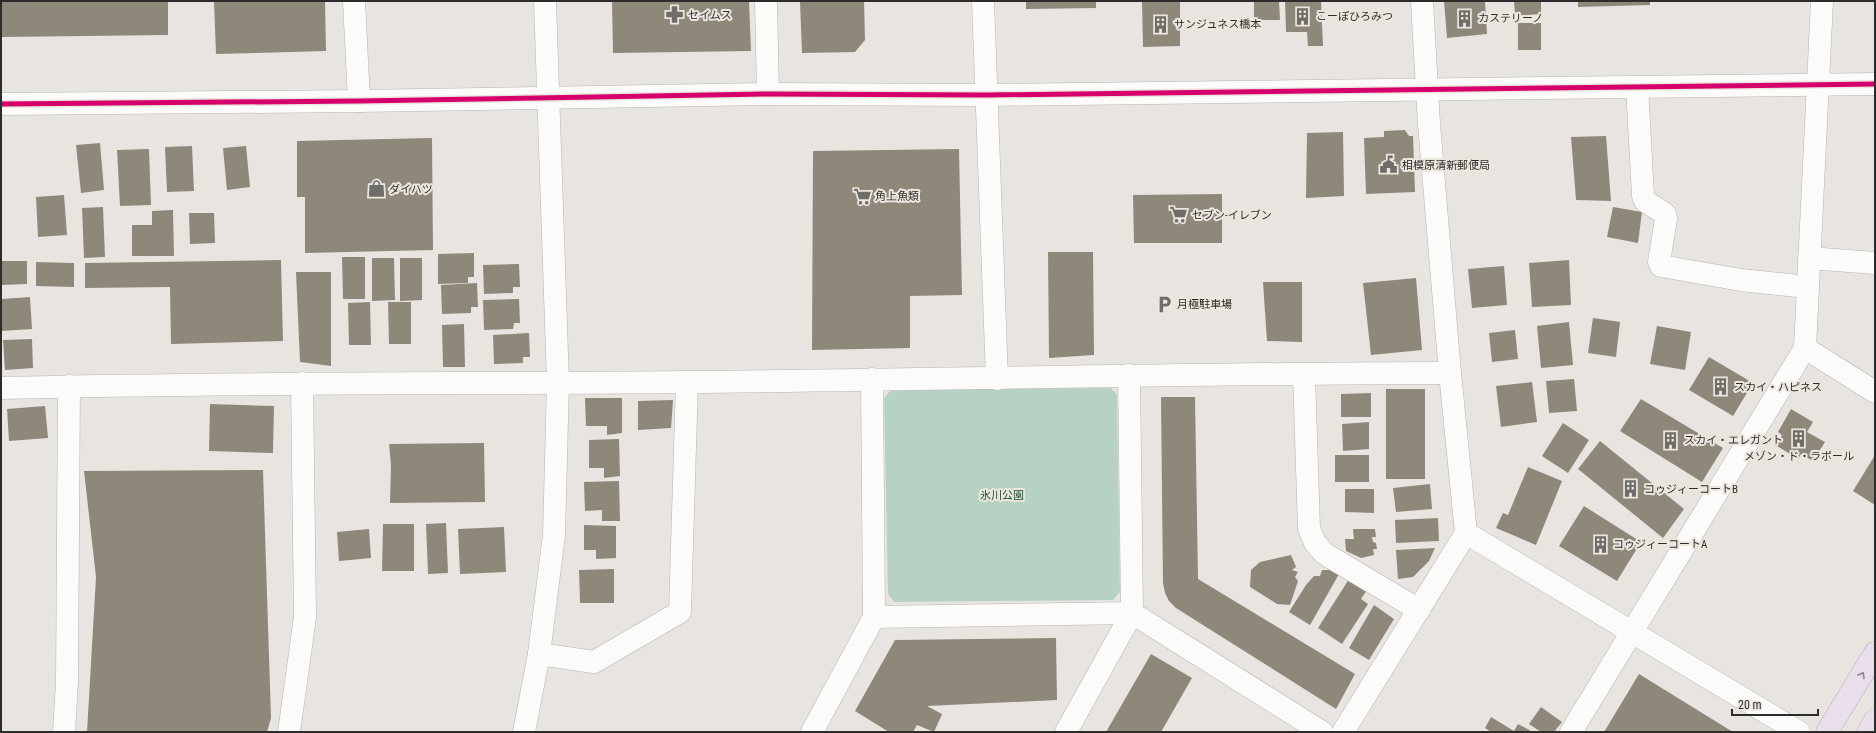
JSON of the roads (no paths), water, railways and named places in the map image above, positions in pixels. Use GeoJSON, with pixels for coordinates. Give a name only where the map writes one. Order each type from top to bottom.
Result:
{"type":"FeatureCollection","features":[{"type":"Feature","properties":{"kind":"highway"},"geometry":{"type":"LineString","coordinates":[[1827,732],[1875,653]]}},
{"type":"Feature","properties":{"kind":"highway"},"geometry":{"type":"LineString","coordinates":[[1868,732],[1875,720]]}},
{"type":"Feature","properties":{"kind":"street"},"geometry":{"type":"LineString","coordinates":[[354,1],[359,101]]}},
{"type":"Feature","properties":{"kind":"street"},"geometry":{"type":"LineString","coordinates":[[524,732],[539,654],[554,535],[558,383],[545,1]]}},
{"type":"Feature","properties":{"kind":"street"},"geometry":{"type":"LineString","coordinates":[[766,1],[768,94]]}},
{"type":"Feature","properties":{"kind":"street"},"geometry":{"type":"LineString","coordinates":[[983,1],[996,379]]}},
{"type":"Feature","properties":{"kind":"street"},"geometry":{"type":"LineString","coordinates":[[1343,732],[1466,533],[1450,373],[1422,1]]}},
{"type":"Feature","properties":{"kind":"street"},"geometry":{"type":"LineString","coordinates":[[1571,732],[1805,348],[1822,1]]}},
{"type":"Feature","properties":{"kind":"street"},"geometry":{"type":"LineString","coordinates":[[1,104],[359,101],[768,94],[986,95],[1875,84]]}},
{"type":"Feature","properties":{"kind":"street"},"geometry":{"type":"LineString","coordinates":[[1636,86],[1644,201],[1665,214],[1666,218],[1659,262],[1661,266],[1741,280],[1807,287]]}},
{"type":"Feature","properties":{"kind":"street"},"geometry":{"type":"LineString","coordinates":[[1809,258],[1875,263]]}},
{"type":"Feature","properties":{"kind":"street"},"geometry":{"type":"LineString","coordinates":[[1805,348],[1875,392]]}},
{"type":"Feature","properties":{"kind":"street"},"geometry":{"type":"LineString","coordinates":[[1,388],[302,383],[687,382],[872,379],[996,379],[1129,375],[1450,373]]}},
{"type":"Feature","properties":{"kind":"street"},"geometry":{"type":"LineString","coordinates":[[1066,732],[1132,613],[1129,375]]}},
{"type":"Feature","properties":{"kind":"street"},"geometry":{"type":"LineString","coordinates":[[1304,375],[1308,528],[1315,543],[1325,554],[1419,610]]}},
{"type":"Feature","properties":{"kind":"street"},"geometry":{"type":"LineString","coordinates":[[812,732],[874,617],[872,379]]}},
{"type":"Feature","properties":{"kind":"street"},"geometry":{"type":"LineString","coordinates":[[539,654],[594,662],[680,612],[687,382]]}},
{"type":"Feature","properties":{"kind":"street"},"geometry":{"type":"LineString","coordinates":[[289,732],[306,617],[302,383]]}},
{"type":"Feature","properties":{"kind":"street"},"geometry":{"type":"LineString","coordinates":[[64,732],[67,682],[69,386]]}},
{"type":"Feature","properties":{"kind":"street"},"geometry":{"type":"LineString","coordinates":[[1466,533],[1799,732]]}},
{"type":"Feature","properties":{"kind":"street"},"geometry":{"type":"LineString","coordinates":[[874,617],[1132,613],[1322,732]]}},
{"type":"Feature","properties":{"kind":"place","name":"セイムス"},"geometry":{"type":"Point","coordinates":[675,15]}},
{"type":"Feature","properties":{"kind":"place","name":"こーぽひろみつ"},"geometry":{"type":"Point","coordinates":[1303,16]}},
{"type":"Feature","properties":{"kind":"place","name":"カステリーノ"},"geometry":{"type":"Point","coordinates":[1465,18]}},
{"type":"Feature","properties":{"kind":"place","name":"サンジュネス橋本"},"geometry":{"type":"Point","coordinates":[1161,24]}},
{"type":"Feature","properties":{"kind":"place","name":"相模原清新郵便局"},"geometry":{"type":"Point","coordinates":[1389,165]}},
{"type":"Feature","properties":{"kind":"place","name":"ダイハツ"},"geometry":{"type":"Point","coordinates":[376,189]}},
{"type":"Feature","properties":{"kind":"place","name":"角上魚類"},"geometry":{"type":"Point","coordinates":[862,196]}},
{"type":"Feature","properties":{"kind":"place","name":"セブン-イレブン"},"geometry":{"type":"Point","coordinates":[1179,215]}},
{"type":"Feature","properties":{"kind":"place","name":"月極駐車場"},"geometry":{"type":"Point","coordinates":[1164,304]}},
{"type":"Feature","properties":{"kind":"place","name":"スカイ・ハピネス"},"geometry":{"type":"Point","coordinates":[1721,387]}},
{"type":"Feature","properties":{"kind":"place","name":"メゾン・ド・ラポール"},"geometry":{"type":"Point","coordinates":[1799,438]}},
{"type":"Feature","properties":{"kind":"place","name":"スカイ・エレガント"},"geometry":{"type":"Point","coordinates":[1671,440]}},
{"type":"Feature","properties":{"kind":"place","name":"コゥジィーコートB"},"geometry":{"type":"Point","coordinates":[1631,489]}},
{"type":"Feature","properties":{"kind":"place","name":"コゥジィーコートA"},"geometry":{"type":"Point","coordinates":[1600,544]}},
{"type":"Feature","properties":{"kind":"park label","name":"氷川公園"},"geometry":{"type":"Point","coordinates":[1002,495]}}]}
